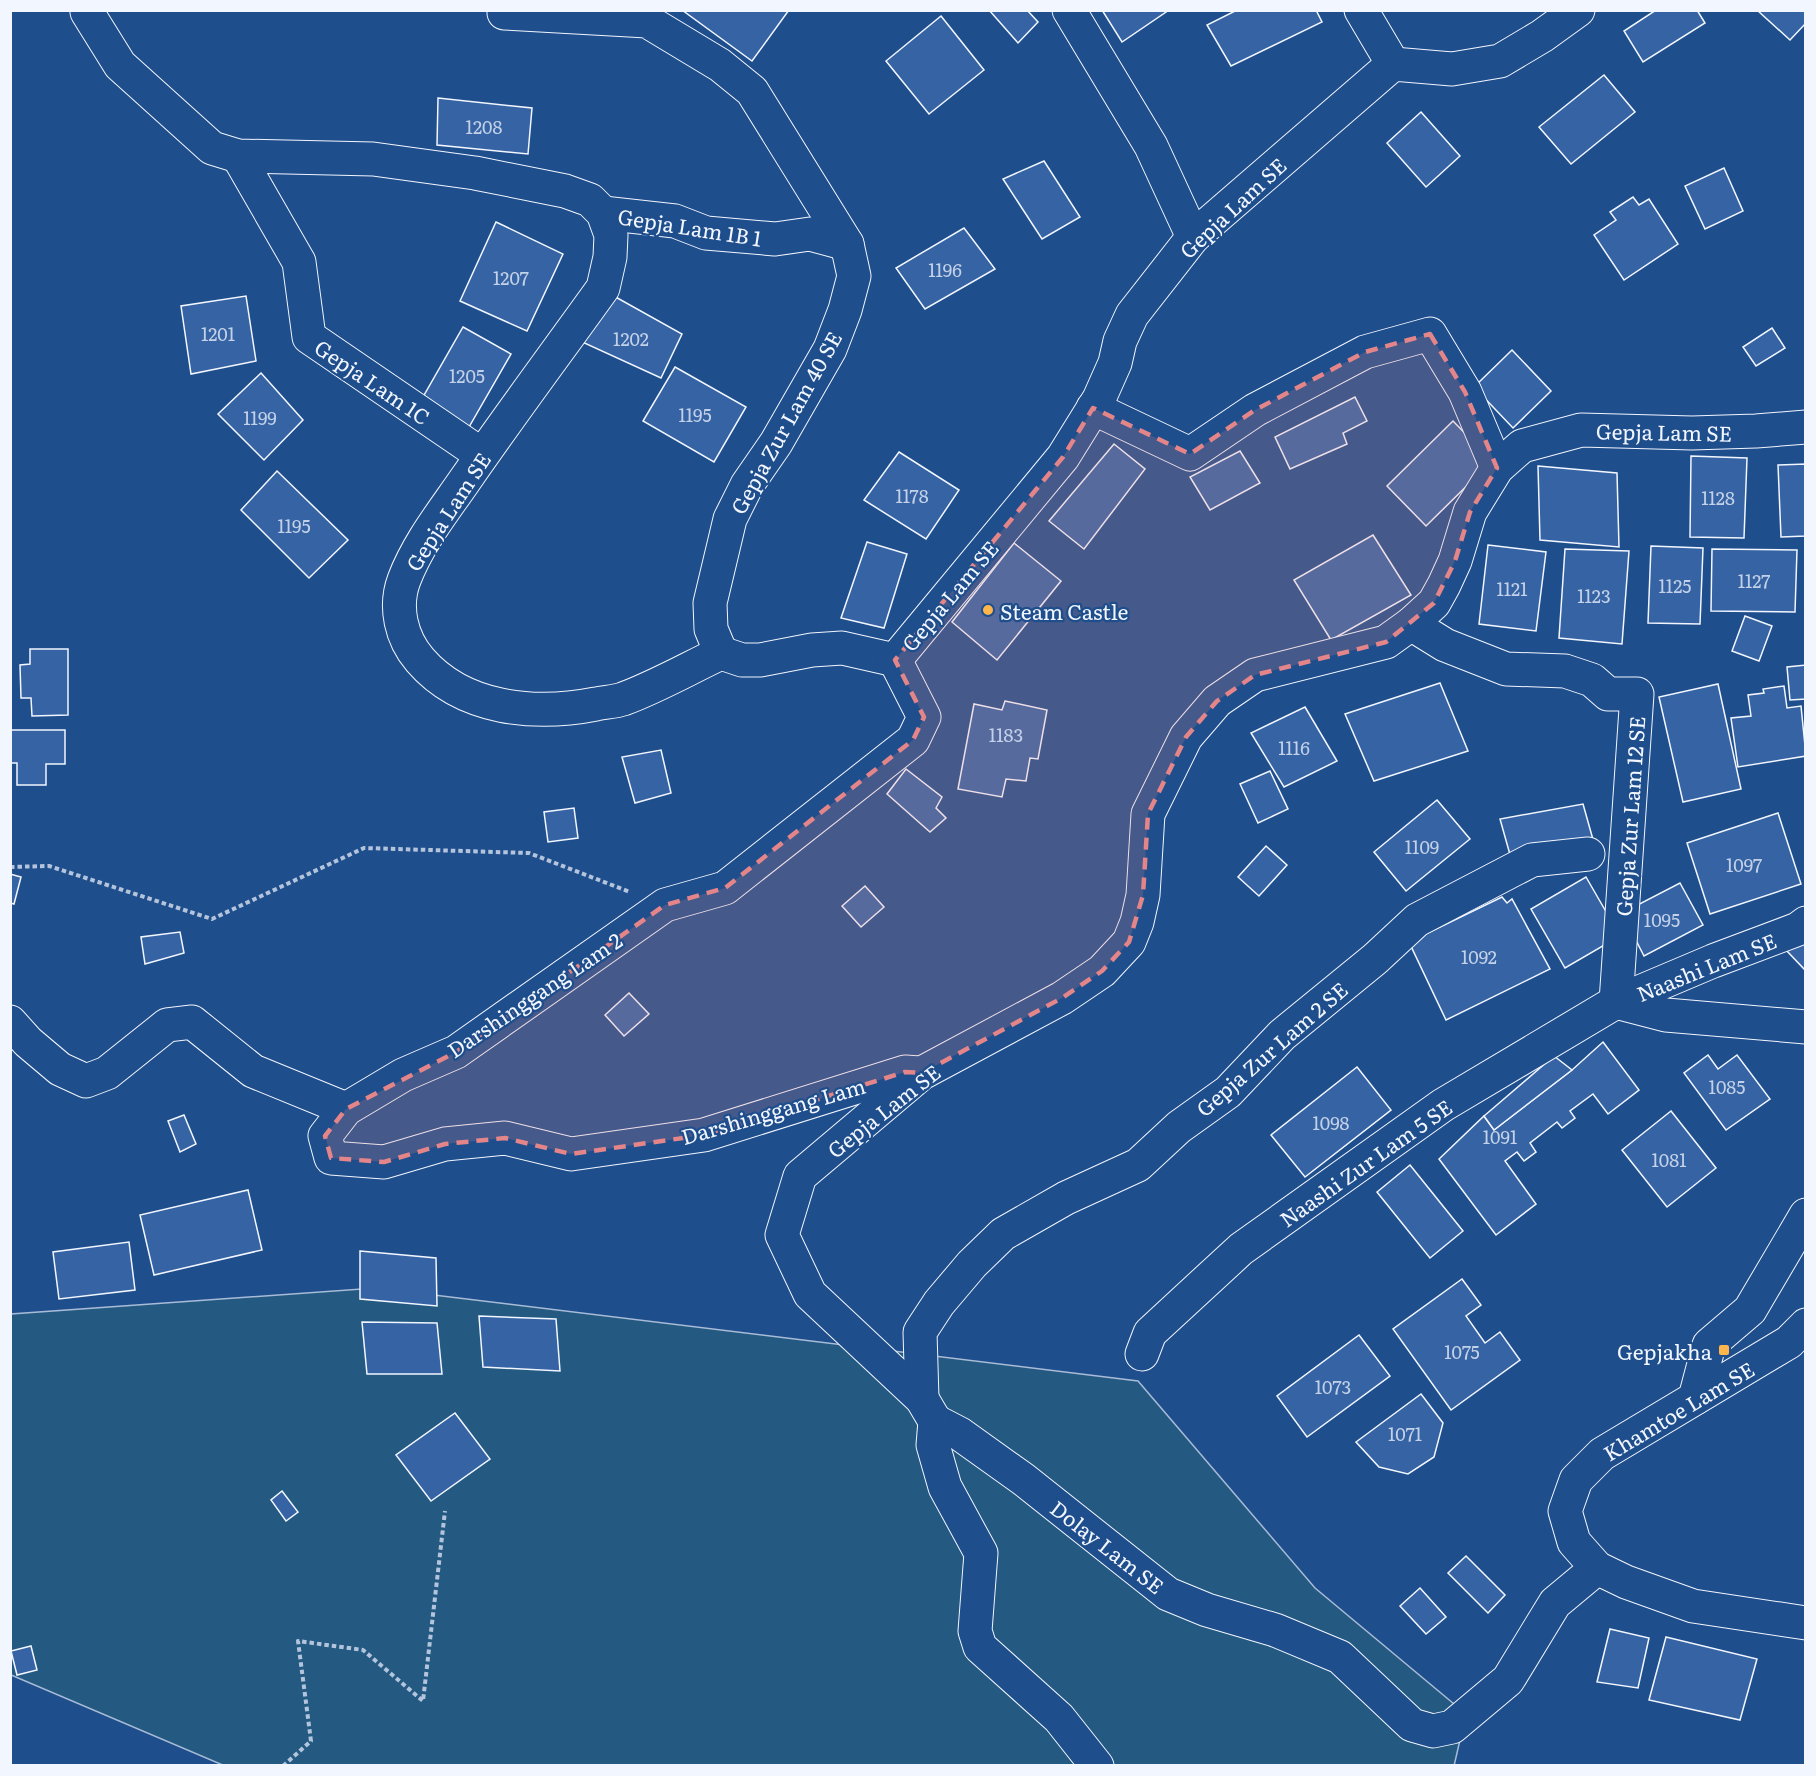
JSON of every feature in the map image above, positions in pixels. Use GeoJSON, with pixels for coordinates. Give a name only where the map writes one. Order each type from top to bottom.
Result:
{"type":"FeatureCollection","features":[{"type":"Feature","properties":{"kind":"street"},"geometry":{"type":"LineString","coordinates":[[1069,10],[1152,146],[1193,237]]}},
{"type":"Feature","properties":{"kind":"street"},"geometry":{"type":"LineString","coordinates":[[1361,10],[1393,64],[1452,69],[1500,61],[1542,36],[1578,10]]}},
{"type":"Feature","properties":{"kind":"street"},"geometry":{"type":"LineString","coordinates":[[87,12],[120,65],[212,148],[238,156],[373,159],[475,173],[565,191],[590,200],[603,213]]}},
{"type":"Feature","properties":{"kind":"street","name":"Gepja Zur Lam 40 SE"},"geometry":{"type":"LineString","coordinates":[[504,13],[647,21],[720,65],[752,91],[847,244],[854,276],[845,310],[830,349],[776,442],[747,485],[730,519],[710,603],[711,629],[721,653]]}},
{"type":"Feature","properties":{"kind":"street","name":"Gepja Lam SE"},"geometry":{"type":"LineString","coordinates":[[603,213],[612,235],[603,288],[420,546],[403,581],[398,607],[404,632],[414,652],[433,675],[457,690],[496,705],[535,709],[579,707],[622,699],[721,653],[741,660],[760,660],[812,650],[842,648],[895,660],[1063,457],[1094,408],[1111,373],[1120,341],[1132,315],[1193,237],[1393,64]]}},
{"type":"Feature","properties":{"kind":"street","name":"Gepja Lam 1C"},"geometry":{"type":"LineString","coordinates":[[238,156],[299,262],[309,337],[483,455]]}},
{"type":"Feature","properties":{"kind":"street","name":"Gepja Lam 1B 1"},"geometry":{"type":"LineString","coordinates":[[603,213],[675,221],[706,233],[775,239],[810,234],[847,244]]}},
{"type":"Feature","properties":{"kind":"street"},"geometry":{"type":"LineString","coordinates":[[1094,408],[1190,454],[1255,410],[1365,352],[1430,334],[1465,392],[1497,468]]}},
{"type":"Feature","properties":{"kind":"street","name":"Gepja Lam SE"},"geometry":{"type":"LineString","coordinates":[[929,1410],[810,1294],[782,1235],[800,1176],[922,1073],[1062,998],[1102,971],[1129,942],[1137,922],[1143,895],[1148,813],[1186,737],[1217,701],[1255,675],[1386,642],[1411,624],[1434,603],[1455,561],[1470,512],[1497,468],[1522,446],[1581,430],[1692,433],[1806,427]]}},
{"type":"Feature","properties":{"kind":"street","name":"Gepja Zur Lam 12 SE"},"geometry":{"type":"LineString","coordinates":[[1411,624],[1445,645],[1506,669],[1564,671],[1592,680],[1608,694],[1637,694],[1616,1002]]}},
{"type":"Feature","properties":{"kind":"street","name":"Darshinggang Lam 2"},"geometry":{"type":"LineString","coordinates":[[346,1109],[403,1075],[456,1052],[665,905],[725,888],[913,740],[924,717],[895,660]]}},
{"type":"Feature","properties":{"kind":"street","name":"Gepja Zur Lam 2 SE"},"geometry":{"type":"LineString","coordinates":[[929,1410],[920,1332],[939,1303],[972,1264],[1003,1234],[1066,1198],[1138,1165],[1179,1127],[1227,1092],[1282,1035],[1375,959],[1417,920],[1532,860],[1588,854]]}},
{"type":"Feature","properties":{"kind":"street","name":"Naashi Lam SE"},"geometry":{"type":"LineString","coordinates":[[1616,1002],[1713,961],[1798,929],[1806,923]]}},
{"type":"Feature","properties":{"kind":"street","name":"Naashi Lam SE"},"geometry":{"type":"LineString","coordinates":[[1616,1002],[1666,1015],[1806,1027]]}},
{"type":"Feature","properties":{"kind":"street","name":"Naashi Zur Lam 5 SE"},"geometry":{"type":"LineString","coordinates":[[1143,1354],[1150,1333],[1242,1249],[1443,1104],[1616,1002]]}},
{"type":"Feature","properties":{"kind":"street"},"geometry":{"type":"LineString","coordinates":[[10,1022],[28,1042],[60,1069],[86,1081],[107,1073],[167,1025],[192,1022],[253,1071],[346,1109]]}},
{"type":"Feature","properties":{"kind":"street","name":"Darshinggang Lam"},"geometry":{"type":"LineString","coordinates":[[346,1109],[325,1136],[331,1158],[384,1162],[445,1144],[505,1138],[571,1154],[704,1134],[905,1072],[922,1073]]}},
{"type":"Feature","properties":{"kind":"street"},"geometry":{"type":"LineString","coordinates":[[1695,1398],[1709,1345],[1750,1310],[1806,1215]]}},
{"type":"Feature","properties":{"kind":"street","name":"Khamtoe Lam SE"},"geometry":{"type":"LineString","coordinates":[[1800,1337],[1602,1454],[1576,1480],[1565,1511],[1574,1542],[1597,1568],[1626,1582],[1693,1606],[1806,1623]]}},
{"type":"Feature","properties":{"kind":"street"},"geometry":{"type":"LineString","coordinates":[[929,1410],[933,1445],[945,1486],[981,1553],[975,1631],[980,1647],[1059,1718],[1096,1766]]}},
{"type":"Feature","properties":{"kind":"street","name":"Dolay Lam SE"},"geometry":{"type":"LineString","coordinates":[[929,1410],[1023,1479],[1167,1594],[1207,1610],[1275,1630],[1340,1657],[1412,1725],[1433,1731],[1452,1727],[1508,1680],[1555,1603],[1597,1568]]}},
{"type":"Feature","properties":{"kind":"path"},"geometry":{"type":"LineString","coordinates":[[10,867],[49,866],[213,919],[364,848],[529,853],[665,905]]}},
{"type":"Feature","properties":{"kind":"path"},"geometry":{"type":"LineString","coordinates":[[283,1766],[311,1740],[298,1641],[363,1650],[423,1701],[446,1511]]}},
{"type":"Feature","properties":{"kind":"highlighted area"},"geometry":{"type":"Polygon","coordinates":[[[1430,334],[1465,392],[1497,468],[1470,512],[1455,561],[1434,603],[1386,642],[1255,675],[1217,701],[1186,737],[1148,814],[1143,895],[1129,942],[1102,971],[1062,998],[922,1073],[905,1072],[704,1135],[571,1154],[505,1138],[445,1144],[384,1162],[331,1158],[325,1136],[346,1109],[456,1052],[665,905],[725,888],[913,740],[924,717],[895,660],[1063,457],[1093,408],[1190,454],[1255,410],[1365,352],[1430,334]]]}},
{"type":"Feature","properties":{"kind":"shaded area"},"geometry":{"type":"Polygon","coordinates":[[[376,1288],[1138,1381],[1315,1588],[1466,1714],[1454,1766],[225,1766],[11,1675],[11,1314],[376,1288]]]}},
{"type":"Feature","properties":{"kind":"building"},"geometry":{"type":"Polygon","coordinates":[[[682,10],[789,10],[752,61],[682,10]]]}},
{"type":"Feature","properties":{"kind":"building"},"geometry":{"type":"Polygon","coordinates":[[[989,10],[1027,10],[1038,22],[1018,43],[989,10]]]}},
{"type":"Feature","properties":{"kind":"building"},"geometry":{"type":"Polygon","coordinates":[[[1102,10],[1169,10],[1122,42],[1102,10]]]}},
{"type":"Feature","properties":{"kind":"building"},"geometry":{"type":"Polygon","coordinates":[[[1237,10],[1316,10],[1322,22],[1231,66],[1207,25],[1237,10]]]}},
{"type":"Feature","properties":{"kind":"building"},"geometry":{"type":"Polygon","coordinates":[[[1656,10],[1697,10],[1705,23],[1643,62],[1624,31],[1656,10]]]}},
{"type":"Feature","properties":{"kind":"building"},"geometry":{"type":"Polygon","coordinates":[[[1757,10],[1806,10],[1806,23],[1790,40],[1757,10]]]}},
{"type":"Feature","properties":{"kind":"building"},"geometry":{"type":"Polygon","coordinates":[[[941,16],[984,70],[929,114],[886,61],[941,16]]]}},
{"type":"Feature","properties":{"kind":"building"},"geometry":{"type":"Polygon","coordinates":[[[1604,75],[1635,112],[1571,164],[1539,127],[1604,75]]]}},
{"type":"Feature","properties":{"kind":"building"},"geometry":{"type":"Polygon","coordinates":[[[438,98],[532,108],[528,154],[437,145],[438,98]]]}},
{"type":"Feature","properties":{"kind":"building"},"geometry":{"type":"Polygon","coordinates":[[[1421,112],[1460,156],[1426,187],[1387,143],[1421,112]]]}},
{"type":"Feature","properties":{"kind":"building"},"geometry":{"type":"Polygon","coordinates":[[[1044,161],[1080,217],[1042,239],[1003,179],[1044,161]]]}},
{"type":"Feature","properties":{"kind":"building"},"geometry":{"type":"Polygon","coordinates":[[[1724,168],[1743,211],[1705,229],[1685,186],[1724,168]]]}},
{"type":"Feature","properties":{"kind":"building"},"geometry":{"type":"Polygon","coordinates":[[[1633,197],[1639,205],[1649,199],[1678,244],[1624,280],[1594,235],[1616,220],[1610,212],[1633,197]]]}},
{"type":"Feature","properties":{"kind":"building"},"geometry":{"type":"Polygon","coordinates":[[[496,222],[563,254],[527,331],[460,301],[496,222]]]}},
{"type":"Feature","properties":{"kind":"building"},"geometry":{"type":"Polygon","coordinates":[[[964,228],[995,269],[925,309],[896,268],[964,228]]]}},
{"type":"Feature","properties":{"kind":"building"},"geometry":{"type":"Polygon","coordinates":[[[612,295],[682,334],[661,378],[580,341],[612,295]]]}},
{"type":"Feature","properties":{"kind":"building"},"geometry":{"type":"Polygon","coordinates":[[[246,296],[256,361],[191,374],[181,306],[246,296]]]}},
{"type":"Feature","properties":{"kind":"building"},"geometry":{"type":"Polygon","coordinates":[[[463,327],[511,354],[469,427],[423,397],[463,327]]]}},
{"type":"Feature","properties":{"kind":"building"},"geometry":{"type":"Polygon","coordinates":[[[1772,328],[1785,348],[1756,366],[1743,347],[1772,328]]]}},
{"type":"Feature","properties":{"kind":"building"},"geometry":{"type":"Polygon","coordinates":[[[1512,350],[1551,391],[1513,428],[1474,387],[1512,350]]]}},
{"type":"Feature","properties":{"kind":"building"},"geometry":{"type":"Polygon","coordinates":[[[675,367],[746,407],[714,462],[643,421],[675,367]]]}},
{"type":"Feature","properties":{"kind":"building"},"geometry":{"type":"Polygon","coordinates":[[[261,373],[303,420],[264,460],[218,414],[261,373]]]}},
{"type":"Feature","properties":{"kind":"building"},"geometry":{"type":"Polygon","coordinates":[[[1355,397],[1367,421],[1343,433],[1347,444],[1290,469],[1275,437],[1355,397]]]}},
{"type":"Feature","properties":{"kind":"building"},"geometry":{"type":"Polygon","coordinates":[[[1453,421],[1492,461],[1426,526],[1387,486],[1453,421]]]}},
{"type":"Feature","properties":{"kind":"building"},"geometry":{"type":"Polygon","coordinates":[[[1114,444],[1145,469],[1084,549],[1049,521],[1114,444]]]}},
{"type":"Feature","properties":{"kind":"building"},"geometry":{"type":"Polygon","coordinates":[[[1240,451],[1260,483],[1210,510],[1190,477],[1240,451]]]}},
{"type":"Feature","properties":{"kind":"building"},"geometry":{"type":"Polygon","coordinates":[[[899,452],[959,490],[926,539],[864,500],[899,452]]]}},
{"type":"Feature","properties":{"kind":"building"},"geometry":{"type":"Polygon","coordinates":[[[1691,456],[1747,458],[1744,538],[1690,537],[1691,456]]]}},
{"type":"Feature","properties":{"kind":"building"},"geometry":{"type":"Polygon","coordinates":[[[1806,464],[1806,536],[1781,537],[1778,465],[1806,464]]]}},
{"type":"Feature","properties":{"kind":"building"},"geometry":{"type":"Polygon","coordinates":[[[1538,466],[1617,473],[1619,547],[1540,540],[1538,466]]]}},
{"type":"Feature","properties":{"kind":"building"},"geometry":{"type":"Polygon","coordinates":[[[277,471],[348,540],[309,578],[241,510],[277,471]]]}},
{"type":"Feature","properties":{"kind":"building"},"geometry":{"type":"Polygon","coordinates":[[[1373,535],[1411,595],[1331,640],[1294,580],[1373,535]]]}},
{"type":"Feature","properties":{"kind":"building"},"geometry":{"type":"Polygon","coordinates":[[[867,542],[907,554],[884,628],[841,618],[867,542]]]}},
{"type":"Feature","properties":{"kind":"building"},"geometry":{"type":"Polygon","coordinates":[[[1014,543],[1061,581],[997,660],[952,622],[1014,543]]]}},
{"type":"Feature","properties":{"kind":"building"},"geometry":{"type":"Polygon","coordinates":[[[1488,545],[1546,552],[1536,631],[1479,624],[1488,545]]]}},
{"type":"Feature","properties":{"kind":"building"},"geometry":{"type":"Polygon","coordinates":[[[1651,546],[1703,548],[1700,624],[1648,623],[1651,546]]]}},
{"type":"Feature","properties":{"kind":"building"},"geometry":{"type":"Polygon","coordinates":[[[1565,549],[1629,551],[1622,644],[1559,638],[1565,549]]]}},
{"type":"Feature","properties":{"kind":"building"},"geometry":{"type":"Polygon","coordinates":[[[1712,549],[1797,550],[1795,612],[1711,611],[1712,549]]]}},
{"type":"Feature","properties":{"kind":"building"},"geometry":{"type":"Polygon","coordinates":[[[1745,616],[1772,626],[1759,661],[1732,651],[1745,616]]]}},
{"type":"Feature","properties":{"kind":"building"},"geometry":{"type":"Polygon","coordinates":[[[30,649],[68,649],[68,715],[32,716],[31,698],[21,698],[20,665],[30,664],[30,649]]]}},
{"type":"Feature","properties":{"kind":"building"},"geometry":{"type":"Polygon","coordinates":[[[1806,665],[1806,699],[1790,700],[1787,667],[1806,665]]]}},
{"type":"Feature","properties":{"kind":"building"},"geometry":{"type":"Polygon","coordinates":[[[1440,683],[1468,751],[1374,781],[1345,714],[1440,683]]]}},
{"type":"Feature","properties":{"kind":"building"},"geometry":{"type":"Polygon","coordinates":[[[1718,684],[1741,789],[1683,802],[1659,697],[1718,684]]]}},
{"type":"Feature","properties":{"kind":"building"},"geometry":{"type":"Polygon","coordinates":[[[1784,686],[1787,708],[1801,706],[1806,756],[1738,767],[1731,718],[1751,716],[1748,695],[1764,693],[1763,689],[1784,686]]]}},
{"type":"Feature","properties":{"kind":"building"},"geometry":{"type":"Polygon","coordinates":[[[1005,701],[1047,710],[1038,759],[1030,758],[1026,781],[1006,779],[1002,797],[958,789],[974,704],[1002,710],[1005,701]]]}},
{"type":"Feature","properties":{"kind":"building"},"geometry":{"type":"Polygon","coordinates":[[[1305,707],[1337,761],[1284,787],[1251,733],[1305,707]]]}},
{"type":"Feature","properties":{"kind":"building"},"geometry":{"type":"Polygon","coordinates":[[[10,730],[65,730],[65,764],[46,764],[46,785],[17,785],[17,763],[10,763],[10,730]]]}},
{"type":"Feature","properties":{"kind":"building"},"geometry":{"type":"Polygon","coordinates":[[[661,750],[671,793],[635,803],[622,757],[661,750]]]}},
{"type":"Feature","properties":{"kind":"building"},"geometry":{"type":"Polygon","coordinates":[[[906,769],[942,797],[936,808],[946,818],[930,832],[887,794],[906,769]]]}},
{"type":"Feature","properties":{"kind":"building"},"geometry":{"type":"Polygon","coordinates":[[[1270,771],[1288,809],[1258,823],[1240,784],[1270,771]]]}},
{"type":"Feature","properties":{"kind":"building"},"geometry":{"type":"Polygon","coordinates":[[[1437,800],[1470,839],[1406,891],[1374,852],[1437,800]]]}},
{"type":"Feature","properties":{"kind":"building"},"geometry":{"type":"Polygon","coordinates":[[[1583,804],[1599,861],[1516,876],[1500,819],[1583,804]]]}},
{"type":"Feature","properties":{"kind":"building"},"geometry":{"type":"Polygon","coordinates":[[[574,808],[578,838],[548,842],[544,812],[574,808]]]}},
{"type":"Feature","properties":{"kind":"building"},"geometry":{"type":"Polygon","coordinates":[[[1778,813],[1801,884],[1710,914],[1687,843],[1778,813]]]}},
{"type":"Feature","properties":{"kind":"building"},"geometry":{"type":"Polygon","coordinates":[[[1266,846],[1287,865],[1259,896],[1238,877],[1266,846]]]}},
{"type":"Feature","properties":{"kind":"building"},"geometry":{"type":"Polygon","coordinates":[[[10,874],[21,877],[14,904],[10,903],[10,874]]]}},
{"type":"Feature","properties":{"kind":"building"},"geometry":{"type":"Polygon","coordinates":[[[1586,877],[1620,936],[1565,968],[1531,909],[1586,877]]]}},
{"type":"Feature","properties":{"kind":"building"},"geometry":{"type":"Polygon","coordinates":[[[1680,883],[1703,925],[1644,956],[1622,913],[1680,883]]]}},
{"type":"Feature","properties":{"kind":"building"},"geometry":{"type":"Polygon","coordinates":[[[865,886],[884,907],[861,927],[842,906],[865,886]]]}},
{"type":"Feature","properties":{"kind":"building"},"geometry":{"type":"Polygon","coordinates":[[[1502,897],[1507,903],[1512,899],[1550,969],[1446,1020],[1409,942],[1502,897]]]}},
{"type":"Feature","properties":{"kind":"building"},"geometry":{"type":"Polygon","coordinates":[[[180,932],[184,953],[145,964],[141,937],[180,932]]]}},
{"type":"Feature","properties":{"kind":"building"},"geometry":{"type":"Polygon","coordinates":[[[1806,932],[1806,971],[1786,950],[1806,932]]]}},
{"type":"Feature","properties":{"kind":"building"},"geometry":{"type":"Polygon","coordinates":[[[629,993],[649,1014],[624,1036],[605,1015],[629,993]]]}},
{"type":"Feature","properties":{"kind":"building"},"geometry":{"type":"Polygon","coordinates":[[[1603,1042],[1639,1090],[1608,1114],[1593,1094],[1570,1111],[1575,1118],[1562,1128],[1557,1122],[1530,1143],[1536,1152],[1524,1161],[1517,1152],[1505,1161],[1536,1204],[1496,1235],[1439,1159],[1484,1116],[1494,1130],[1572,1070],[1603,1042]]]}},
{"type":"Feature","properties":{"kind":"building"},"geometry":{"type":"Polygon","coordinates":[[[1708,1055],[1718,1069],[1737,1055],[1770,1099],[1726,1130],[1684,1073],[1708,1055]]]}},
{"type":"Feature","properties":{"kind":"building"},"geometry":{"type":"Polygon","coordinates":[[[1554,1056],[1572,1070],[1494,1130],[1484,1116],[1554,1056]]]}},
{"type":"Feature","properties":{"kind":"building"},"geometry":{"type":"Polygon","coordinates":[[[1357,1067],[1391,1110],[1305,1177],[1271,1135],[1357,1067]]]}},
{"type":"Feature","properties":{"kind":"building"},"geometry":{"type":"Polygon","coordinates":[[[1671,1111],[1716,1168],[1667,1207],[1622,1150],[1671,1111]]]}},
{"type":"Feature","properties":{"kind":"building"},"geometry":{"type":"Polygon","coordinates":[[[184,1115],[196,1144],[180,1152],[168,1121],[184,1115]]]}},
{"type":"Feature","properties":{"kind":"building"},"geometry":{"type":"Polygon","coordinates":[[[1410,1165],[1463,1231],[1430,1258],[1377,1192],[1410,1165]]]}},
{"type":"Feature","properties":{"kind":"building"},"geometry":{"type":"Polygon","coordinates":[[[248,1190],[262,1250],[154,1275],[140,1215],[248,1190]]]}},
{"type":"Feature","properties":{"kind":"building"},"geometry":{"type":"Polygon","coordinates":[[[129,1242],[135,1290],[59,1299],[53,1252],[129,1242]]]}},
{"type":"Feature","properties":{"kind":"building"},"geometry":{"type":"Polygon","coordinates":[[[360,1251],[436,1258],[437,1306],[360,1299],[360,1251]]]}},
{"type":"Feature","properties":{"kind":"building"},"geometry":{"type":"Polygon","coordinates":[[[1462,1279],[1481,1305],[1466,1316],[1485,1343],[1500,1332],[1520,1360],[1451,1410],[1393,1329],[1462,1279]]]}},
{"type":"Feature","properties":{"kind":"building"},"geometry":{"type":"Polygon","coordinates":[[[479,1316],[556,1319],[560,1371],[483,1367],[479,1316]]]}},
{"type":"Feature","properties":{"kind":"building"},"geometry":{"type":"Polygon","coordinates":[[[362,1322],[437,1323],[442,1374],[367,1374],[362,1322]]]}},
{"type":"Feature","properties":{"kind":"building"},"geometry":{"type":"Polygon","coordinates":[[[1359,1335],[1390,1376],[1307,1437],[1277,1396],[1359,1335]]]}},
{"type":"Feature","properties":{"kind":"building"},"geometry":{"type":"Polygon","coordinates":[[[1421,1394],[1443,1423],[1434,1457],[1408,1474],[1379,1467],[1356,1442],[1421,1394]]]}},
{"type":"Feature","properties":{"kind":"building"},"geometry":{"type":"Polygon","coordinates":[[[455,1413],[490,1459],[431,1501],[396,1455],[455,1413]]]}},
{"type":"Feature","properties":{"kind":"building"},"geometry":{"type":"Polygon","coordinates":[[[282,1491],[298,1512],[286,1521],[271,1500],[282,1491]]]}},
{"type":"Feature","properties":{"kind":"building"},"geometry":{"type":"Polygon","coordinates":[[[1466,1556],[1505,1595],[1488,1613],[1448,1573],[1466,1556]]]}},
{"type":"Feature","properties":{"kind":"building"},"geometry":{"type":"Polygon","coordinates":[[[1420,1588],[1446,1617],[1426,1634],[1400,1606],[1420,1588]]]}},
{"type":"Feature","properties":{"kind":"building"},"geometry":{"type":"Polygon","coordinates":[[[1610,1629],[1649,1638],[1638,1688],[1597,1682],[1610,1629]]]}},
{"type":"Feature","properties":{"kind":"building"},"geometry":{"type":"Polygon","coordinates":[[[1666,1637],[1757,1659],[1740,1720],[1649,1700],[1666,1637]]]}},
{"type":"Feature","properties":{"kind":"building"},"geometry":{"type":"Polygon","coordinates":[[[31,1646],[37,1670],[17,1675],[11,1651],[31,1646]]]}},
{"type":"Feature","properties":{"kind":"place","name":"Steam Castle"},"geometry":{"type":"Point","coordinates":[988,610]}},
{"type":"Feature","properties":{"kind":"place","name":"Gepjakha"},"geometry":{"type":"Point","coordinates":[1724,1350]}}]}
